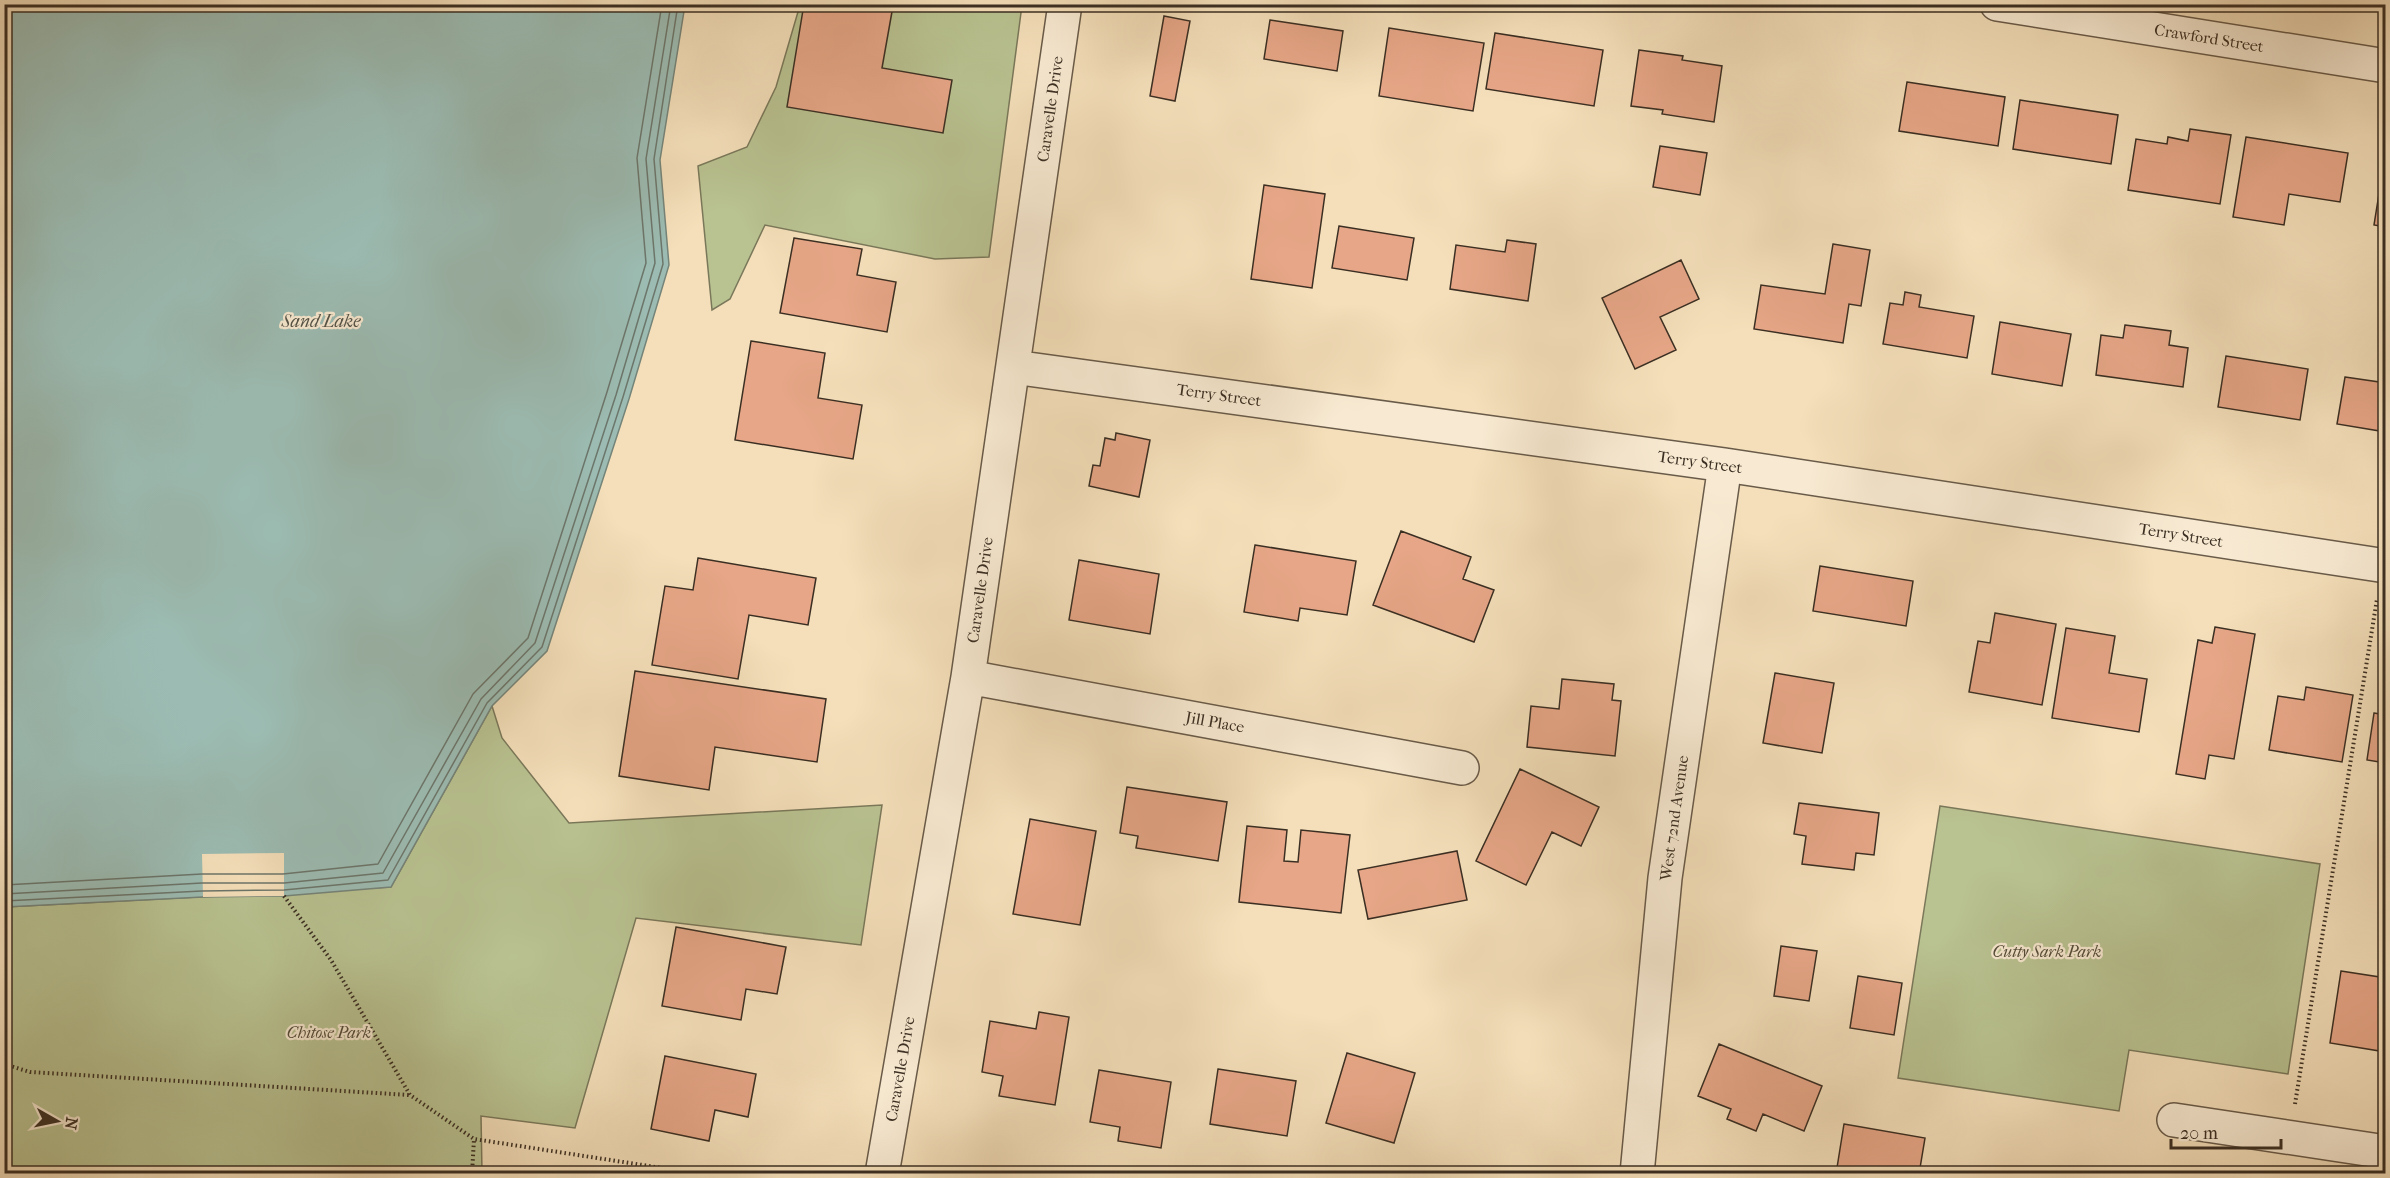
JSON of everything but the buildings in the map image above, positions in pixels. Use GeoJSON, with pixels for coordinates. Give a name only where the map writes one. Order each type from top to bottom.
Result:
{"type":"FeatureCollection","features":[{"type":"Feature","properties":{"kind":"street","name":"Caravelle Drive"},"geometry":{"type":"LineString","coordinates":[[882,1173],[968,677],[1065,4]]}},
{"type":"Feature","properties":{"kind":"street","name":"Crawford Street"},"geometry":{"type":"LineString","coordinates":[[1997,4],[2385,66]]}},
{"type":"Feature","properties":{"kind":"street","name":"Terry Street"},"geometry":{"type":"LineString","coordinates":[[1014,367],[1725,465],[2384,566]]}},
{"type":"Feature","properties":{"kind":"street","name":"West 72nd Avenue"},"geometry":{"type":"LineString","coordinates":[[1637,1173],[1665,878],[1725,465]]}},
{"type":"Feature","properties":{"kind":"street","name":"Jill Place"},"geometry":{"type":"LineString","coordinates":[[968,677],[1462,768]]}},
{"type":"Feature","properties":{"kind":"street"},"geometry":{"type":"LineString","coordinates":[[2174,1120],[2385,1152]]}},
{"type":"Feature","properties":{"kind":"path"},"geometry":{"type":"LineString","coordinates":[[2290,1138],[2384,566]]}},
{"type":"Feature","properties":{"kind":"path"},"geometry":{"type":"LineString","coordinates":[[284,896],[331,960],[410,1095],[474,1139],[701,1173]]}},
{"type":"Feature","properties":{"kind":"path"},"geometry":{"type":"LineString","coordinates":[[4,1064],[30,1072],[410,1095]]}},
{"type":"Feature","properties":{"kind":"path"},"geometry":{"type":"LineString","coordinates":[[472,1173],[474,1139]]}},
{"type":"Feature","properties":{"kind":"green space"},"geometry":{"type":"Polygon","coordinates":[[[800,5],[1022,5],[989,257],[935,259],[765,225],[730,299],[712,310],[698,166],[747,147],[776,87],[800,5]]]}},
{"type":"Feature","properties":{"kind":"green space","name":"Chitose Park"},"geometry":{"type":"Polygon","coordinates":[[[492,706],[502,738],[569,823],[882,805],[861,945],[636,918],[575,1128],[481,1116],[482,1173],[5,1174],[5,907],[391,887],[492,706]]]}},
{"type":"Feature","properties":{"kind":"green space","name":"Cutty Sark Park"},"geometry":{"type":"Polygon","coordinates":[[[1940,806],[2320,864],[2288,1074],[2129,1050],[2119,1111],[1898,1078],[1940,806]]]}},
{"type":"Feature","properties":{"kind":"water","name":"Sand Lake"},"geometry":{"type":"Polygon","coordinates":[[[5,5],[685,5],[660,160],[669,265],[629,399],[547,651],[492,706],[391,887],[284,896],[203,897],[5,907],[5,5]]]}},
{"type":"Feature","properties":{"kind":"pier"},"geometry":{"type":"Polygon","coordinates":[[[284,853],[284,896],[203,897],[202,854],[284,853]]]}}]}
